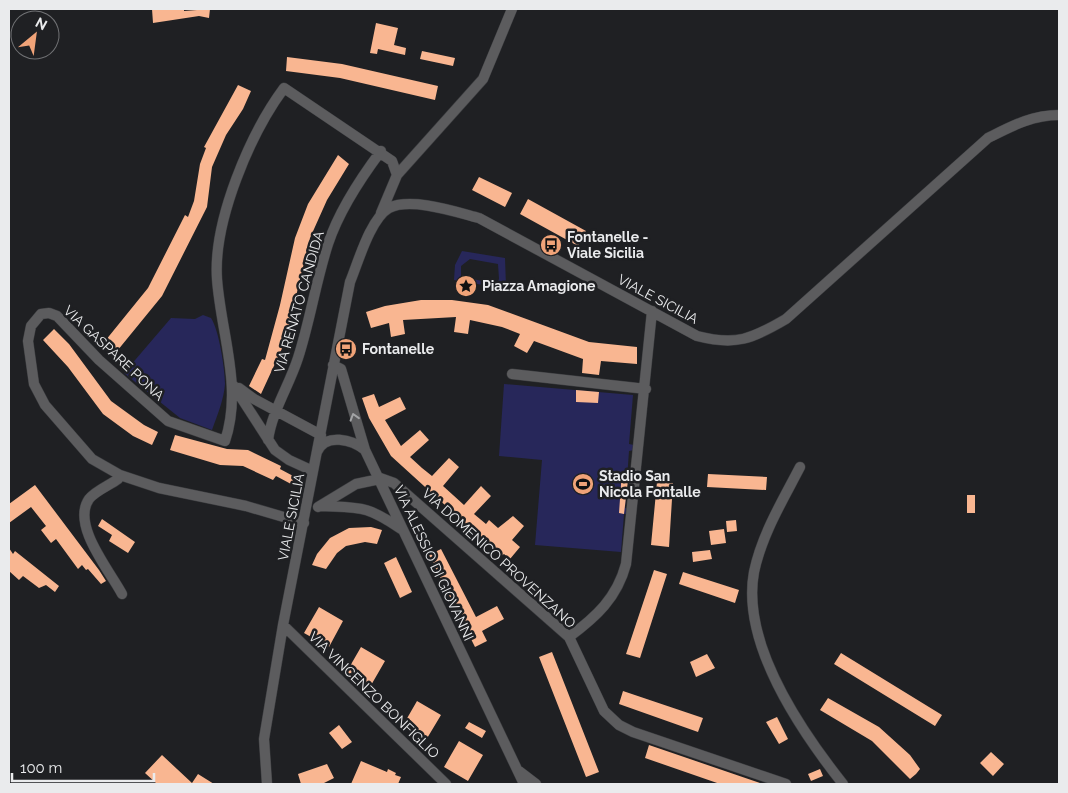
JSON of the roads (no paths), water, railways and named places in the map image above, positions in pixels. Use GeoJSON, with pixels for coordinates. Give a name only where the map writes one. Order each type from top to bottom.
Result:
{"type":"FeatureCollection","features":[{"type":"Feature","properties":{"kind":"street"},"geometry":{"type":"LineString","coordinates":[[378,218],[397,175],[483,79],[512,9]]}},
{"type":"Feature","properties":{"kind":"street"},"geometry":{"type":"LineString","coordinates":[[314,471],[289,460],[275,450],[234,384],[217,278],[224,223],[242,166],[284,88],[381,151],[392,161],[397,175]]}},
{"type":"Feature","properties":{"kind":"street","name":"VIALE SICILIA"},"geometry":{"type":"LineString","coordinates":[[267,784],[264,739],[283,625],[350,282],[378,218],[388,209],[401,205],[449,210],[479,218],[697,336],[722,342],[742,340],[763,333],[786,319],[988,138],[1019,121],[1046,115],[1059,115]]}},
{"type":"Feature","properties":{"kind":"street","name":"VIA RENATO CANDIDA"},"geometry":{"type":"LineString","coordinates":[[268,440],[270,421],[288,386],[298,359],[329,243],[340,218],[362,179],[381,151]]}},
{"type":"Feature","properties":{"kind":"street"},"geometry":{"type":"LineString","coordinates":[[569,637],[588,622],[610,600],[622,576],[629,544],[642,408],[646,389],[652,311]]}},
{"type":"Feature","properties":{"kind":"street","name":"VIA GASPARE PONA"},"geometry":{"type":"LineString","coordinates":[[234,384],[230,427],[225,441],[168,421],[99,360],[57,316],[49,313],[41,314],[31,326],[28,341],[34,384],[45,405],[92,459],[120,476],[159,488],[246,506],[304,523]]}},
{"type":"Feature","properties":{"kind":"street","name":"VIA ALESSIO DI GIOVANNI"},"geometry":{"type":"LineString","coordinates":[[333,365],[340,369],[377,479],[524,784]]}},
{"type":"Feature","properties":{"kind":"street"},"geometry":{"type":"LineString","coordinates":[[512,374],[646,389]]}},
{"type":"Feature","properties":{"kind":"street"},"geometry":{"type":"LineString","coordinates":[[234,384],[275,411],[320,435]]}},
{"type":"Feature","properties":{"kind":"street"},"geometry":{"type":"LineString","coordinates":[[317,452],[324,444],[341,439],[354,442],[366,450]]}},
{"type":"Feature","properties":{"kind":"street"},"geometry":{"type":"LineString","coordinates":[[800,466],[761,547],[751,596],[757,630],[782,694],[815,749],[843,784]]}},
{"type":"Feature","properties":{"kind":"street"},"geometry":{"type":"LineString","coordinates":[[120,476],[90,498],[83,512],[84,524],[90,540],[122,594]]}},
{"type":"Feature","properties":{"kind":"street"},"geometry":{"type":"LineString","coordinates":[[320,506],[356,484],[377,479]]}},
{"type":"Feature","properties":{"kind":"street","name":"VIA DOMENICO PROVENZANO"},"geometry":{"type":"LineString","coordinates":[[377,479],[394,483],[569,637],[604,711],[619,726],[786,784]]}},
{"type":"Feature","properties":{"kind":"street"},"geometry":{"type":"LineString","coordinates":[[306,509],[320,506],[352,507],[370,510],[386,517],[403,530]]}},
{"type":"Feature","properties":{"kind":"street","name":"VIA VINCENZO BONFIGLIO"},"geometry":{"type":"LineString","coordinates":[[283,625],[446,784]]}},
{"type":"Feature","properties":{"kind":"street","name":"VIA ALESSIO DI GIOVANNI"},"geometry":{"type":"LineString","coordinates":[[519,771],[536,784]]}},
{"type":"Feature","properties":{"kind":"place","name":"Fontanelle - Viale Sicilia"},"geometry":{"type":"Point","coordinates":[551,245]}},
{"type":"Feature","properties":{"kind":"place","name":"Piazza Amagione"},"geometry":{"type":"Point","coordinates":[466,286]}},
{"type":"Feature","properties":{"kind":"place","name":"Fontanelle"},"geometry":{"type":"Point","coordinates":[346,349]}},
{"type":"Feature","properties":{"kind":"place","name":"Stadio San Nicola Fontalle"},"geometry":{"type":"Point","coordinates":[583,484]}}]}
